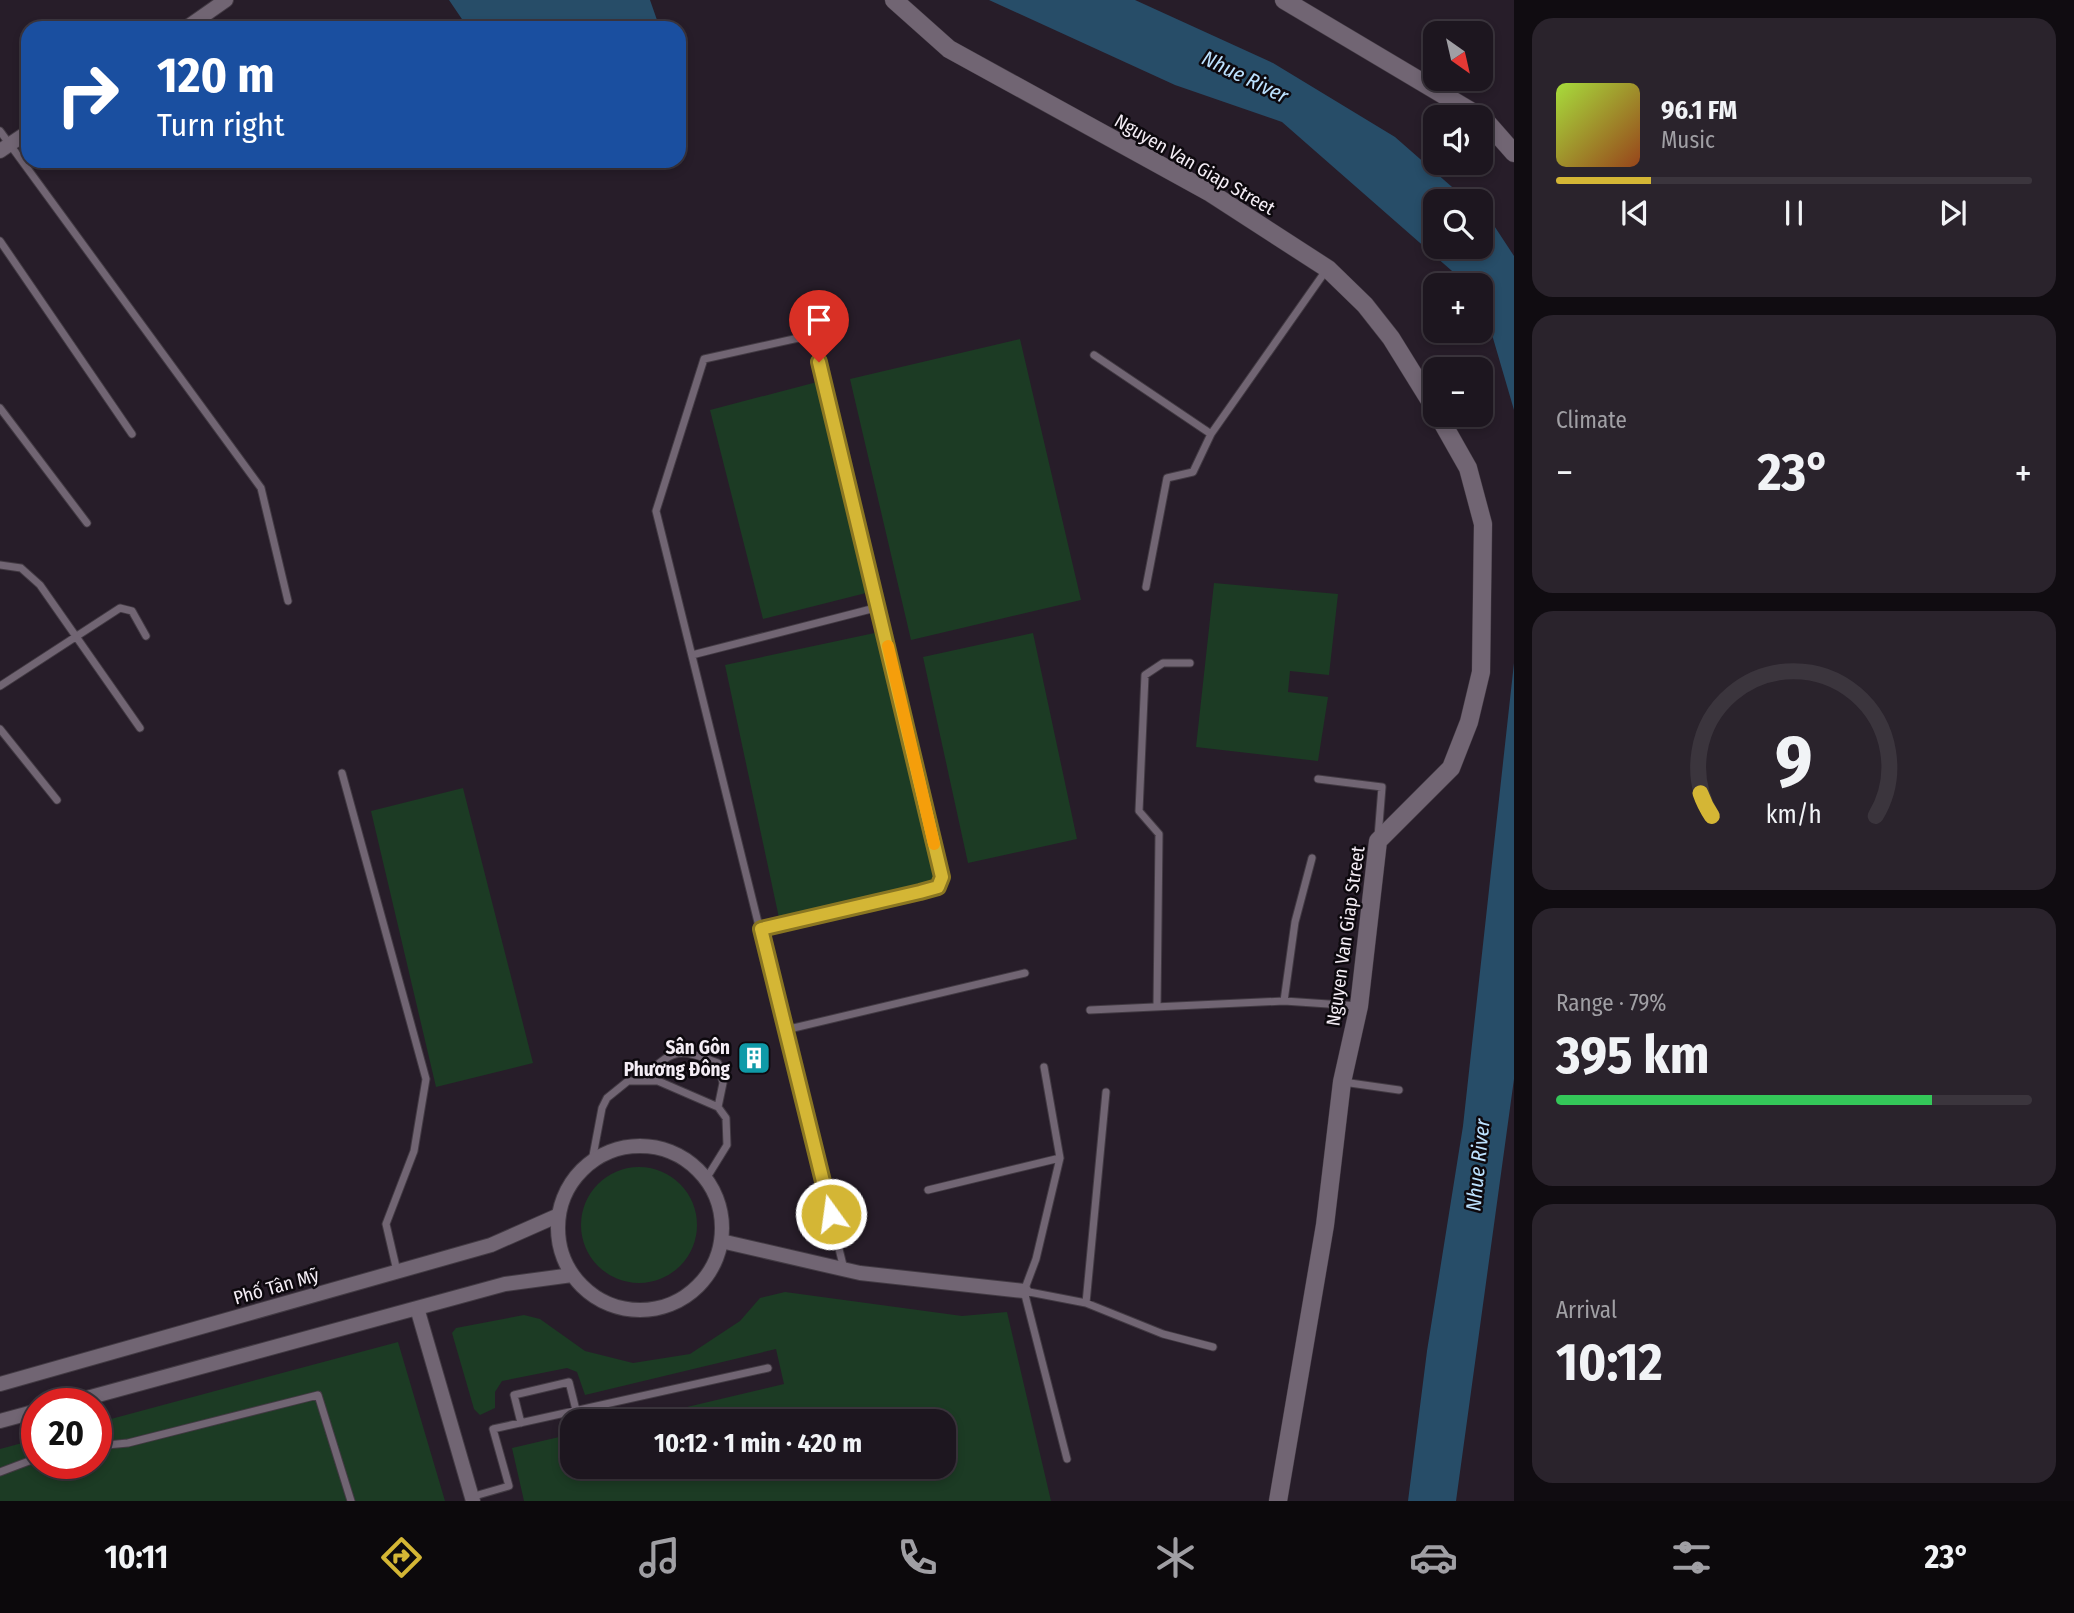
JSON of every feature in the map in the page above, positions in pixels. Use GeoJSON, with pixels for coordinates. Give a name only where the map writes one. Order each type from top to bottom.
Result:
{"type":"FeatureCollection","features":[{"type":"Feature","properties":{"kind":"street"},"geometry":{"type":"LineString","coordinates":[[196,21],[226,0]]}},
{"type":"Feature","properties":{"kind":"street","name":"Nguyen Van Giap Street"},"geometry":{"type":"LineString","coordinates":[[894,0],[949,49],[1209,192],[1328,269],[1365,304],[1391,338],[1423,390]]}},
{"type":"Feature","properties":{"kind":"street"},"geometry":{"type":"LineString","coordinates":[[1284,0],[1484,119],[1505,133],[1514,153]]}},
{"type":"Feature","properties":{"kind":"street"},"geometry":{"type":"LineString","coordinates":[[5,147],[21,137]]}},
{"type":"Feature","properties":{"kind":"street","name":"Nguyen Van Giap Street"},"geometry":{"type":"LineString","coordinates":[[1281,1501],[1325,1225],[1342,1082],[1359,1006],[1378,841],[1451,768],[1469,722],[1481,672],[1483,524],[1468,468],[1445,427]]}},
{"type":"Feature","properties":{"kind":"street"},"geometry":{"type":"LineString","coordinates":[[640,1146],[665,1150],[688,1161],[706,1179],[719,1208],[721,1241],[712,1267],[695,1289],[671,1304],[658,1307],[644,1310],[617,1307],[592,1295],[572,1275],[562,1256],[558,1236],[559,1215],[565,1194],[576,1176],[592,1161],[615,1150],[640,1146]]}},
{"type":"Feature","properties":{"kind":"street","name":"Phố Tân Mỹ"},"geometry":{"type":"LineString","coordinates":[[0,1384],[491,1245],[559,1215]]}},
{"type":"Feature","properties":{"kind":"street"},"geometry":{"type":"LineString","coordinates":[[721,1241],[844,1269],[1024,1291]]}},
{"type":"Feature","properties":{"kind":"street"},"geometry":{"type":"LineString","coordinates":[[112,1391],[505,1284],[572,1275]]}},
{"type":"Feature","properties":{"kind":"street"},"geometry":{"type":"LineString","coordinates":[[417,1308],[472,1499]]}},
{"type":"Feature","properties":{"kind":"street"},"geometry":{"type":"LineString","coordinates":[[0,1421],[21,1415]]}},
{"type":"Feature","properties":{"kind":"lane"},"geometry":{"type":"LineString","coordinates":[[0,131],[5,147],[261,488],[288,600]]}},
{"type":"Feature","properties":{"kind":"lane"},"geometry":{"type":"LineString","coordinates":[[0,241],[132,433]]}},
{"type":"Feature","properties":{"kind":"lane"},"geometry":{"type":"LineString","coordinates":[[1146,587],[1167,478],[1193,472],[1212,434],[1328,269]]}},
{"type":"Feature","properties":{"kind":"lane"},"geometry":{"type":"LineString","coordinates":[[761,929],[938,887],[942,877],[812,335],[704,359],[656,511],[844,1269]]}},
{"type":"Feature","properties":{"kind":"lane"},"geometry":{"type":"LineString","coordinates":[[1094,355],[1212,434]]}},
{"type":"Feature","properties":{"kind":"lane"},"geometry":{"type":"LineString","coordinates":[[0,408],[87,523]]}},
{"type":"Feature","properties":{"kind":"lane"},"geometry":{"type":"LineString","coordinates":[[0,565],[21,568],[40,584],[140,728]]}},
{"type":"Feature","properties":{"kind":"lane"},"geometry":{"type":"LineString","coordinates":[[0,686],[111,612],[127,607],[146,636]]}},
{"type":"Feature","properties":{"kind":"lane"},"geometry":{"type":"LineString","coordinates":[[692,655],[879,607]]}},
{"type":"Feature","properties":{"kind":"lane"},"geometry":{"type":"LineString","coordinates":[[1157,1007],[1159,834],[1139,811],[1145,675],[1163,663],[1190,663]]}},
{"type":"Feature","properties":{"kind":"lane"},"geometry":{"type":"LineString","coordinates":[[0,729],[57,800]]}},
{"type":"Feature","properties":{"kind":"lane"},"geometry":{"type":"LineString","coordinates":[[342,773],[426,1079],[414,1151],[386,1224],[397,1271]]}},
{"type":"Feature","properties":{"kind":"lane"},"geometry":{"type":"LineString","coordinates":[[1318,779],[1382,787],[1378,841]]}},
{"type":"Feature","properties":{"kind":"lane"},"geometry":{"type":"LineString","coordinates":[[1284,1001],[1295,922],[1312,858]]}},
{"type":"Feature","properties":{"kind":"lane"},"geometry":{"type":"LineString","coordinates":[[785,1030],[1025,973]]}},
{"type":"Feature","properties":{"kind":"lane"},"geometry":{"type":"LineString","coordinates":[[1090,1010],[1284,1001],[1359,1006]]}},
{"type":"Feature","properties":{"kind":"lane"},"geometry":{"type":"LineString","coordinates":[[642,1079],[668,1054],[688,1051],[718,1063],[723,1083],[718,1107]]}},
{"type":"Feature","properties":{"kind":"lane"},"geometry":{"type":"LineString","coordinates":[[1044,1067],[1060,1158],[1036,1259],[1024,1291],[1067,1459]]}},
{"type":"Feature","properties":{"kind":"lane"},"geometry":{"type":"LineString","coordinates":[[592,1161],[602,1108],[607,1098],[628,1081],[642,1079],[658,1082],[718,1107],[726,1118],[727,1145],[706,1179]]}},
{"type":"Feature","properties":{"kind":"lane"},"geometry":{"type":"LineString","coordinates":[[1342,1082],[1399,1090]]}},
{"type":"Feature","properties":{"kind":"lane"},"geometry":{"type":"LineString","coordinates":[[1086,1303],[1106,1092]]}},
{"type":"Feature","properties":{"kind":"lane"},"geometry":{"type":"LineString","coordinates":[[928,1190],[1060,1158]]}},
{"type":"Feature","properties":{"kind":"lane"},"geometry":{"type":"LineString","coordinates":[[1024,1291],[1086,1303],[1163,1334],[1213,1347]]}},
{"type":"Feature","properties":{"kind":"lane"},"geometry":{"type":"LineString","coordinates":[[581,1409],[768,1368]]}},
{"type":"Feature","properties":{"kind":"lane"},"geometry":{"type":"LineString","coordinates":[[521,1423],[514,1395],[569,1381],[576,1409]]}},
{"type":"Feature","properties":{"kind":"lane"},"geometry":{"type":"LineString","coordinates":[[112,1444],[128,1443],[318,1395],[351,1501]]}},
{"type":"Feature","properties":{"kind":"lane"},"geometry":{"type":"LineString","coordinates":[[472,1499],[509,1486],[493,1429],[560,1414]]}},
{"type":"Feature","properties":{"kind":"lane"},"geometry":{"type":"LineString","coordinates":[[0,1472],[21,1464]]}},
{"type":"Feature","properties":{"kind":"green space"},"geometry":{"type":"Polygon","coordinates":[[[1020,339],[1081,600],[911,640],[850,379],[1020,339]]]}},
{"type":"Feature","properties":{"kind":"green space"},"geometry":{"type":"Polygon","coordinates":[[[817,382],[870,592],[763,619],[710,410],[817,382]]]}},
{"type":"Feature","properties":{"kind":"green space"},"geometry":{"type":"Polygon","coordinates":[[[1214,583],[1338,594],[1329,675],[1290,671],[1288,692],[1328,697],[1318,761],[1196,747],[1214,583]]]}},
{"type":"Feature","properties":{"kind":"green space"},"geometry":{"type":"Polygon","coordinates":[[[884,631],[938,884],[779,918],[725,665],[884,631]]]}},
{"type":"Feature","properties":{"kind":"green space"},"geometry":{"type":"Polygon","coordinates":[[[1033,633],[1077,839],[968,863],[923,657],[1033,633]]]}},
{"type":"Feature","properties":{"kind":"green space"},"geometry":{"type":"Polygon","coordinates":[[[463,788],[533,1063],[436,1087],[371,811],[463,788]]]}},
{"type":"Feature","properties":{"kind":"green space"},"geometry":{"type":"Polygon","coordinates":[[[639,1167],[661,1172],[680,1184],[692,1203],[697,1225],[692,1247],[680,1266],[661,1278],[639,1283],[617,1278],[598,1266],[586,1247],[581,1225],[586,1203],[598,1184],[617,1172],[639,1167]]]}},
{"type":"Feature","properties":{"kind":"green space"},"geometry":{"type":"Polygon","coordinates":[[[785,1292],[962,1316],[1007,1312],[1051,1501],[524,1501],[512,1448],[560,1437],[560,1479],[956,1479],[956,1409],[679,1409],[784,1384],[776,1349],[585,1395],[577,1372],[567,1368],[502,1381],[495,1392],[495,1408],[480,1415],[474,1409],[452,1333],[456,1328],[524,1315],[540,1319],[585,1351],[633,1363],[690,1354],[740,1321],[760,1298],[785,1292]]]}},
{"type":"Feature","properties":{"kind":"green space"},"geometry":{"type":"Polygon","coordinates":[[[398,1342],[445,1501],[0,1501],[0,1449],[21,1443],[21,1479],[112,1479],[112,1419],[398,1342]]]}},
{"type":"Feature","properties":{"kind":"water"},"geometry":{"type":"Polygon","coordinates":[[[449,0],[650,0],[657,20],[655,21],[463,21],[449,0]]]}},
{"type":"Feature","properties":{"kind":"water","name":"Nhue River"},"geometry":{"type":"Polygon","coordinates":[[[989,0],[1135,0],[1273,63],[1395,137],[1423,162],[1423,175],[1438,175],[1454,189],[1423,189],[1423,246],[1282,122],[1175,85],[989,0]]]}},
{"type":"Feature","properties":{"kind":"water"},"geometry":{"type":"Polygon","coordinates":[[[1493,224],[1514,256],[1514,410],[1493,338],[1493,273],[1454,273],[1438,259],[1493,259],[1493,224]]]}},
{"type":"Feature","properties":{"kind":"water","name":"Nhue River"},"geometry":{"type":"Polygon","coordinates":[[[1514,663],[1514,1079],[1456,1501],[1408,1501],[1427,1351],[1463,1126],[1514,663]]]}},
{"type":"Feature","properties":{"kind":"slow traffic"},"geometry":{"type":"LineString","coordinates":[[888,646],[934,844]]}},
{"type":"Feature","properties":{"kind":"place","name":"Sân Gôn Phương Đông"},"geometry":{"type":"Point","coordinates":[754,1058]}},
{"type":"Feature","properties":{"kind":"route"},"geometry":{"type":"LineString","coordinates":[[819,362],[942,877],[938,887],[761,929],[831,1214]]}}]}
